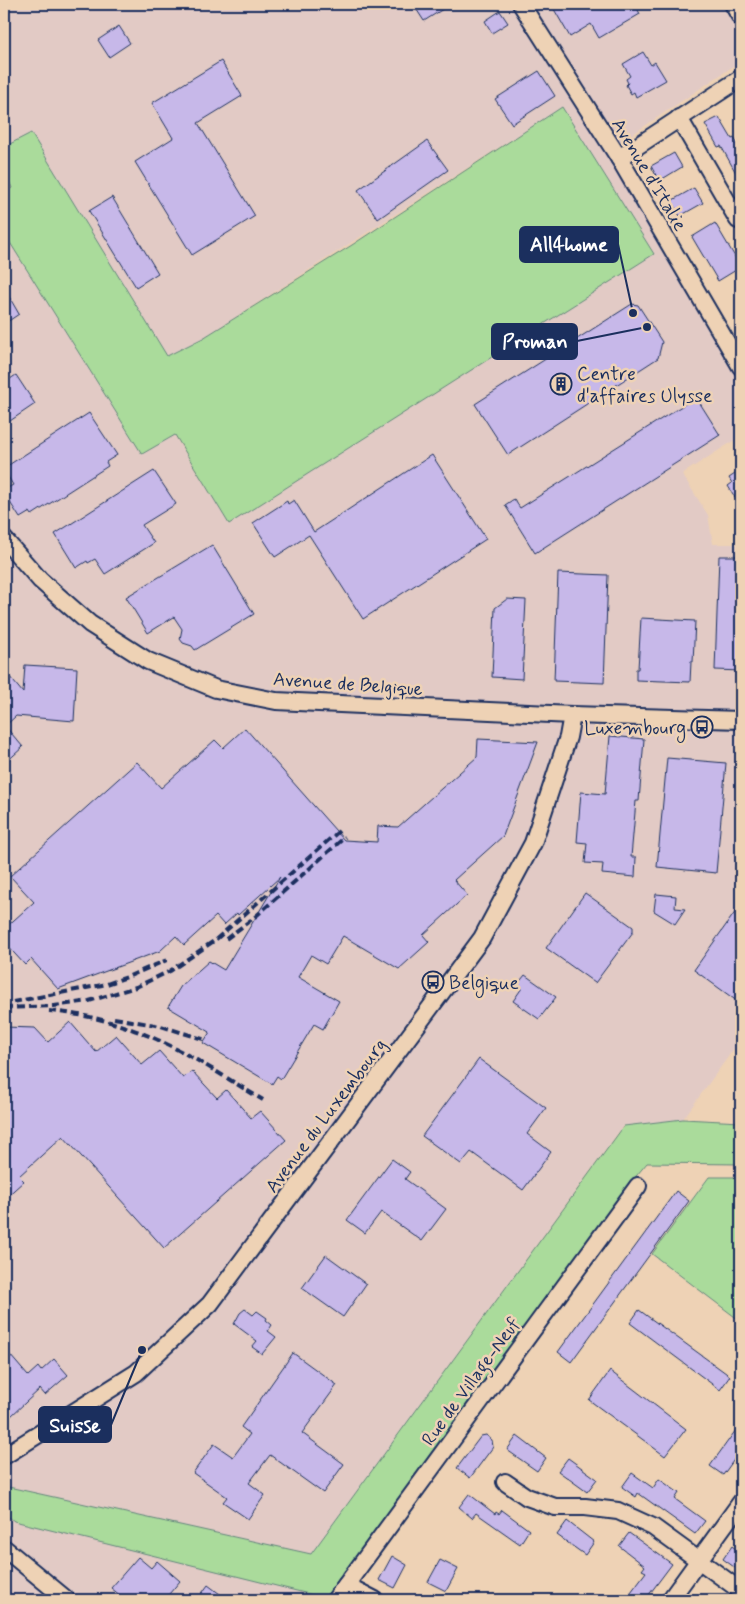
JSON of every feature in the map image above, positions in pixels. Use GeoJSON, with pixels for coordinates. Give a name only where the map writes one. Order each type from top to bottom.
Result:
{"type":"FeatureCollection","features":[{"type":"Feature","properties":{"kind":"street","name":"Avenue d'Italie"},"geometry":{"type":"LineString","coordinates":[[520,4],[619,158],[741,367]]}},
{"type":"Feature","properties":{"kind":"street"},"geometry":{"type":"LineString","coordinates":[[733,4],[741,18]]}},
{"type":"Feature","properties":{"kind":"street"},"geometry":{"type":"LineString","coordinates":[[619,158],[741,78]]}},
{"type":"Feature","properties":{"kind":"street"},"geometry":{"type":"LineString","coordinates":[[679,118],[738,220],[741,220]]}},
{"type":"Feature","properties":{"kind":"street","name":"Avenue de Belgique"},"geometry":{"type":"LineString","coordinates":[[4,539],[40,580],[90,624],[148,661],[216,689],[276,701],[572,715],[741,720]]}},
{"type":"Feature","properties":{"kind":"street","name":"Avenue du Luxembourg"},"geometry":{"type":"LineString","coordinates":[[4,1456],[136,1373],[210,1304],[482,938],[533,843],[568,737],[572,715]]}},
{"type":"Feature","properties":{"kind":"street","name":"Rue de Village-Neuf"},"geometry":{"type":"LineString","coordinates":[[334,1600],[638,1186]]}},
{"type":"Feature","properties":{"kind":"street"},"geometry":{"type":"LineString","coordinates":[[505,1482],[527,1497],[555,1507],[586,1506],[618,1511],[653,1527],[741,1591]]}},
{"type":"Feature","properties":{"kind":"street"},"geometry":{"type":"LineString","coordinates":[[670,1600],[741,1502]]}},
{"type":"Feature","properties":{"kind":"street"},"geometry":{"type":"LineString","coordinates":[[4,1549],[67,1600]]}},
{"type":"Feature","properties":{"kind":"street"},"geometry":{"type":"LineString","coordinates":[[346,1585],[375,1600]]}},
{"type":"Feature","properties":{"kind":"shaded area"},"geometry":{"type":"Polygon","coordinates":[[[4,4],[741,4],[741,61],[621,142],[741,350],[741,436],[682,474],[708,515],[713,544],[741,544],[741,1039],[683,1119],[623,1126],[311,1554],[4,1486],[4,233],[142,454],[174,435],[229,524],[654,254],[562,107],[203,338],[167,356],[31,133],[4,147],[4,4]]]}},
{"type":"Feature","properties":{"kind":"shaded area"},"geometry":{"type":"Polygon","coordinates":[[[4,1513],[15,1521],[325,1598],[324,1600],[4,1600],[4,1513]]]}},
{"type":"Feature","properties":{"kind":"green space"},"geometry":{"type":"Polygon","coordinates":[[[562,107],[654,254],[229,524],[175,435],[142,454],[4,233],[4,193],[12,188],[4,170],[4,147],[31,133],[167,356],[203,338],[352,245],[562,107]]]}},
{"type":"Feature","properties":{"kind":"green space"},"geometry":{"type":"Polygon","coordinates":[[[683,1119],[741,1122],[741,1164],[647,1163],[325,1598],[14,1521],[4,1513],[4,1486],[311,1554],[624,1126],[683,1119]]]}},
{"type":"Feature","properties":{"kind":"green space"},"geometry":{"type":"Polygon","coordinates":[[[709,1177],[741,1177],[741,1317],[739,1320],[652,1254],[709,1177]]]}},
{"type":"Feature","properties":{"kind":"building"},"geometry":{"type":"Polygon","coordinates":[[[413,4],[451,4],[424,21],[413,4]]]}},
{"type":"Feature","properties":{"kind":"building"},"geometry":{"type":"Polygon","coordinates":[[[551,4],[635,4],[640,14],[599,38],[591,24],[570,37],[551,4]]]}},
{"type":"Feature","properties":{"kind":"building"},"geometry":{"type":"Polygon","coordinates":[[[500,11],[508,23],[492,33],[485,21],[500,11]]]}},
{"type":"Feature","properties":{"kind":"building"},"geometry":{"type":"Polygon","coordinates":[[[119,26],[130,43],[109,57],[98,40],[119,26]]]}},
{"type":"Feature","properties":{"kind":"building"},"geometry":{"type":"Polygon","coordinates":[[[643,52],[651,65],[655,62],[666,80],[636,97],[634,92],[631,94],[626,85],[628,83],[626,79],[630,76],[623,64],[643,52]]]}},
{"type":"Feature","properties":{"kind":"building"},"geometry":{"type":"Polygon","coordinates":[[[221,61],[242,96],[198,123],[255,216],[192,255],[135,162],[173,138],[152,103],[221,61]]]}},
{"type":"Feature","properties":{"kind":"building"},"geometry":{"type":"Polygon","coordinates":[[[539,71],[555,96],[512,124],[495,99],[539,71]]]}},
{"type":"Feature","properties":{"kind":"building"},"geometry":{"type":"Polygon","coordinates":[[[719,117],[741,150],[741,182],[721,146],[718,147],[705,124],[719,117]]]}},
{"type":"Feature","properties":{"kind":"building"},"geometry":{"type":"Polygon","coordinates":[[[427,141],[448,170],[378,219],[358,190],[427,141]]]}},
{"type":"Feature","properties":{"kind":"building"},"geometry":{"type":"Polygon","coordinates":[[[674,153],[682,167],[659,181],[651,166],[674,153]]]}},
{"type":"Feature","properties":{"kind":"building"},"geometry":{"type":"Polygon","coordinates":[[[694,188],[703,203],[680,216],[671,201],[694,188]]]}},
{"type":"Feature","properties":{"kind":"building"},"geometry":{"type":"Polygon","coordinates":[[[112,197],[158,273],[136,287],[89,211],[112,197]]]}},
{"type":"Feature","properties":{"kind":"building"},"geometry":{"type":"Polygon","coordinates":[[[715,223],[741,267],[718,281],[692,237],[715,223]]]}},
{"type":"Feature","properties":{"kind":"building"},"geometry":{"type":"Polygon","coordinates":[[[4,288],[19,314],[4,324],[4,288]]]}},
{"type":"Feature","properties":{"kind":"building","name":"Centre d'affaires Ulysse"},"geometry":{"type":"Polygon","coordinates":[[[632,304],[638,305],[662,342],[658,358],[508,455],[475,404],[632,304]]]}},
{"type":"Feature","properties":{"kind":"building"},"geometry":{"type":"Polygon","coordinates":[[[16,375],[35,404],[4,425],[4,383],[16,375]]]}},
{"type":"Feature","properties":{"kind":"building"},"geometry":{"type":"Polygon","coordinates":[[[696,397],[720,435],[535,553],[505,505],[514,499],[520,508],[696,397]]]}},
{"type":"Feature","properties":{"kind":"building"},"geometry":{"type":"Polygon","coordinates":[[[89,413],[117,455],[106,462],[108,466],[32,515],[30,512],[20,518],[4,493],[4,490],[13,485],[4,468],[89,413]]]}},
{"type":"Feature","properties":{"kind":"building"},"geometry":{"type":"Polygon","coordinates":[[[432,455],[486,539],[363,619],[309,535],[275,557],[253,523],[287,501],[288,504],[294,500],[314,532],[432,455]]]}},
{"type":"Feature","properties":{"kind":"building"},"geometry":{"type":"Polygon","coordinates":[[[741,470],[741,507],[728,486],[732,483],[729,478],[741,470]]]}},
{"type":"Feature","properties":{"kind":"building"},"geometry":{"type":"Polygon","coordinates":[[[154,471],[176,504],[142,525],[154,543],[105,574],[95,559],[88,563],[87,561],[76,568],[55,534],[154,471]]]}},
{"type":"Feature","properties":{"kind":"building"},"geometry":{"type":"Polygon","coordinates":[[[212,545],[254,614],[195,650],[180,639],[182,629],[174,617],[148,633],[126,597],[212,545]]]}},
{"type":"Feature","properties":{"kind":"building"},"geometry":{"type":"Polygon","coordinates":[[[719,556],[741,556],[741,671],[715,670],[719,556]]]}},
{"type":"Feature","properties":{"kind":"building"},"geometry":{"type":"Polygon","coordinates":[[[558,573],[608,575],[604,683],[554,681],[558,573]]]}},
{"type":"Feature","properties":{"kind":"building"},"geometry":{"type":"Polygon","coordinates":[[[507,599],[526,600],[522,679],[492,677],[495,608],[507,599]]]}},
{"type":"Feature","properties":{"kind":"building"},"geometry":{"type":"Polygon","coordinates":[[[641,618],[695,621],[690,682],[636,680],[641,618]]]}},
{"type":"Feature","properties":{"kind":"building"},"geometry":{"type":"Polygon","coordinates":[[[25,665],[77,668],[74,721],[16,716],[5,726],[23,747],[4,764],[4,670],[23,693],[25,665]]]}},
{"type":"Feature","properties":{"kind":"building"},"geometry":{"type":"Polygon","coordinates":[[[245,728],[344,840],[377,842],[378,826],[398,827],[477,757],[478,739],[538,742],[503,836],[454,880],[467,895],[423,935],[429,942],[399,969],[343,936],[326,964],[311,955],[298,977],[339,1001],[323,1029],[314,1024],[281,1079],[277,1076],[272,1084],[203,1043],[210,1032],[168,1007],[181,986],[209,961],[224,970],[280,877],[238,915],[237,913],[224,925],[216,916],[184,945],[176,936],[160,951],[58,989],[31,959],[25,965],[4,942],[10,935],[4,929],[34,902],[10,876],[137,762],[161,788],[215,740],[223,748],[245,728]]]}},
{"type":"Feature","properties":{"kind":"building"},"geometry":{"type":"Polygon","coordinates":[[[610,736],[644,739],[639,801],[636,801],[631,857],[636,857],[635,877],[602,874],[603,864],[585,863],[587,843],[577,842],[581,792],[605,794],[610,736]]]}},
{"type":"Feature","properties":{"kind":"building"},"geometry":{"type":"Polygon","coordinates":[[[667,758],[726,763],[716,873],[657,867],[667,758]]]}},
{"type":"Feature","properties":{"kind":"building"},"geometry":{"type":"Polygon","coordinates":[[[585,893],[633,927],[633,932],[595,983],[546,948],[585,893]]]}},
{"type":"Feature","properties":{"kind":"building"},"geometry":{"type":"Polygon","coordinates":[[[656,894],[676,896],[675,908],[685,909],[675,924],[654,911],[656,894]]]}},
{"type":"Feature","properties":{"kind":"building"},"geometry":{"type":"Polygon","coordinates":[[[741,904],[741,1004],[694,970],[741,904]]]}},
{"type":"Feature","properties":{"kind":"building"},"geometry":{"type":"Polygon","coordinates":[[[525,975],[556,997],[539,1019],[513,1001],[522,988],[517,985],[525,975]]]}},
{"type":"Feature","properties":{"kind":"building"},"geometry":{"type":"Polygon","coordinates":[[[70,1022],[96,1052],[116,1035],[142,1065],[159,1051],[183,1078],[192,1071],[217,1098],[226,1090],[251,1118],[260,1111],[286,1140],[164,1248],[63,1136],[19,1176],[24,1181],[4,1199],[4,1027],[35,1028],[48,1042],[70,1022]]]}},
{"type":"Feature","properties":{"kind":"building"},"geometry":{"type":"Polygon","coordinates":[[[479,1059],[546,1108],[527,1134],[551,1152],[523,1190],[471,1152],[461,1164],[422,1136],[479,1059]]]}},
{"type":"Feature","properties":{"kind":"building"},"geometry":{"type":"Polygon","coordinates":[[[392,1159],[410,1172],[405,1179],[446,1209],[422,1241],[381,1212],[365,1233],[347,1220],[392,1159]]]}},
{"type":"Feature","properties":{"kind":"building"},"geometry":{"type":"Polygon","coordinates":[[[676,1191],[689,1201],[571,1362],[558,1352],[676,1191]]]}},
{"type":"Feature","properties":{"kind":"building"},"geometry":{"type":"Polygon","coordinates":[[[326,1255],[366,1284],[343,1317],[302,1288],[326,1255]]]}},
{"type":"Feature","properties":{"kind":"building"},"geometry":{"type":"Polygon","coordinates":[[[245,1309],[253,1315],[257,1311],[267,1318],[266,1320],[272,1325],[268,1331],[276,1337],[262,1354],[252,1347],[257,1341],[234,1324],[240,1313],[245,1309]]]}},
{"type":"Feature","properties":{"kind":"building"},"geometry":{"type":"Polygon","coordinates":[[[639,1310],[730,1376],[720,1390],[630,1323],[639,1310]]]}},
{"type":"Feature","properties":{"kind":"building"},"geometry":{"type":"Polygon","coordinates":[[[4,1348],[28,1376],[38,1367],[41,1371],[54,1359],[68,1375],[45,1395],[40,1389],[11,1416],[4,1408],[4,1348]]]}},
{"type":"Feature","properties":{"kind":"building"},"geometry":{"type":"Polygon","coordinates":[[[293,1353],[337,1385],[302,1433],[344,1464],[323,1493],[270,1455],[249,1483],[265,1495],[248,1519],[223,1502],[227,1497],[193,1473],[214,1444],[233,1457],[250,1434],[241,1427],[293,1353]]]}},
{"type":"Feature","properties":{"kind":"building"},"geometry":{"type":"Polygon","coordinates":[[[610,1371],[686,1429],[665,1456],[589,1400],[610,1371]]]}},
{"type":"Feature","properties":{"kind":"building"},"geometry":{"type":"Polygon","coordinates":[[[741,1423],[741,1450],[723,1475],[710,1466],[741,1423]]]}},
{"type":"Feature","properties":{"kind":"building"},"geometry":{"type":"Polygon","coordinates":[[[486,1435],[492,1440],[493,1447],[470,1478],[457,1468],[481,1436],[486,1435]]]}},
{"type":"Feature","properties":{"kind":"building"},"geometry":{"type":"Polygon","coordinates":[[[517,1436],[546,1458],[537,1471],[507,1450],[517,1436]]]}},
{"type":"Feature","properties":{"kind":"building"},"geometry":{"type":"Polygon","coordinates":[[[568,1458],[597,1479],[587,1492],[558,1471],[568,1458]]]}},
{"type":"Feature","properties":{"kind":"building"},"geometry":{"type":"Polygon","coordinates":[[[632,1473],[653,1488],[659,1479],[679,1493],[675,1499],[705,1521],[695,1534],[638,1493],[636,1497],[622,1487],[632,1473]]]}},
{"type":"Feature","properties":{"kind":"building"},"geometry":{"type":"Polygon","coordinates":[[[469,1494],[495,1514],[496,1512],[499,1514],[502,1510],[529,1530],[520,1544],[476,1513],[472,1518],[459,1507],[469,1494]]]}},
{"type":"Feature","properties":{"kind":"building"},"geometry":{"type":"Polygon","coordinates":[[[567,1521],[594,1542],[585,1555],[557,1535],[567,1521]]]}},
{"type":"Feature","properties":{"kind":"building"},"geometry":{"type":"Polygon","coordinates":[[[629,1533],[672,1564],[645,1600],[625,1600],[646,1572],[642,1570],[645,1566],[619,1546],[629,1533]]]}},
{"type":"Feature","properties":{"kind":"building"},"geometry":{"type":"Polygon","coordinates":[[[732,1546],[741,1553],[741,1572],[723,1559],[732,1546]]]}},
{"type":"Feature","properties":{"kind":"building"},"geometry":{"type":"Polygon","coordinates":[[[392,1556],[407,1565],[395,1588],[379,1580],[392,1556]]]}},
{"type":"Feature","properties":{"kind":"building"},"geometry":{"type":"Polygon","coordinates":[[[138,1557],[151,1568],[157,1561],[180,1581],[164,1600],[126,1600],[111,1588],[138,1557]]]}},
{"type":"Feature","properties":{"kind":"building"},"geometry":{"type":"Polygon","coordinates":[[[440,1560],[458,1569],[446,1591],[428,1582],[440,1560]]]}},
{"type":"Feature","properties":{"kind":"building"},"geometry":{"type":"Polygon","coordinates":[[[208,1585],[228,1600],[197,1600],[208,1585]]]}},
{"type":"Feature","properties":{"kind":"railway"},"geometry":{"type":"LineString","coordinates":[[4,1008],[54,1006],[89,1001],[136,987],[170,971],[214,941],[339,831]]}},
{"type":"Feature","properties":{"kind":"railway"},"geometry":{"type":"LineString","coordinates":[[226,939],[256,916],[345,837]]}},
{"type":"Feature","properties":{"kind":"railway"},"geometry":{"type":"LineString","coordinates":[[13,1002],[107,984],[167,960]]}},
{"type":"Feature","properties":{"kind":"railway"},"geometry":{"type":"LineString","coordinates":[[49,1011],[100,1019],[149,1036],[193,1058],[263,1100]]}},
{"type":"Feature","properties":{"kind":"railway"},"geometry":{"type":"LineString","coordinates":[[114,1018],[161,1026],[206,1040]]}},
{"type":"Feature","properties":{"kind":"place","name":"All4home"},"geometry":{"type":"Point","coordinates":[633,313]}},
{"type":"Feature","properties":{"kind":"place","name":"Proman"},"geometry":{"type":"Point","coordinates":[647,327]}},
{"type":"Feature","properties":{"kind":"place","name":"Centre d'affaires Ulysse"},"geometry":{"type":"Point","coordinates":[561,384]}},
{"type":"Feature","properties":{"kind":"place","name":"Luxembourg"},"geometry":{"type":"Point","coordinates":[702,727]}},
{"type":"Feature","properties":{"kind":"place","name":"Belgique"},"geometry":{"type":"Point","coordinates":[433,982]}},
{"type":"Feature","properties":{"kind":"place","name":"Suisse"},"geometry":{"type":"Point","coordinates":[142,1350]}}]}
